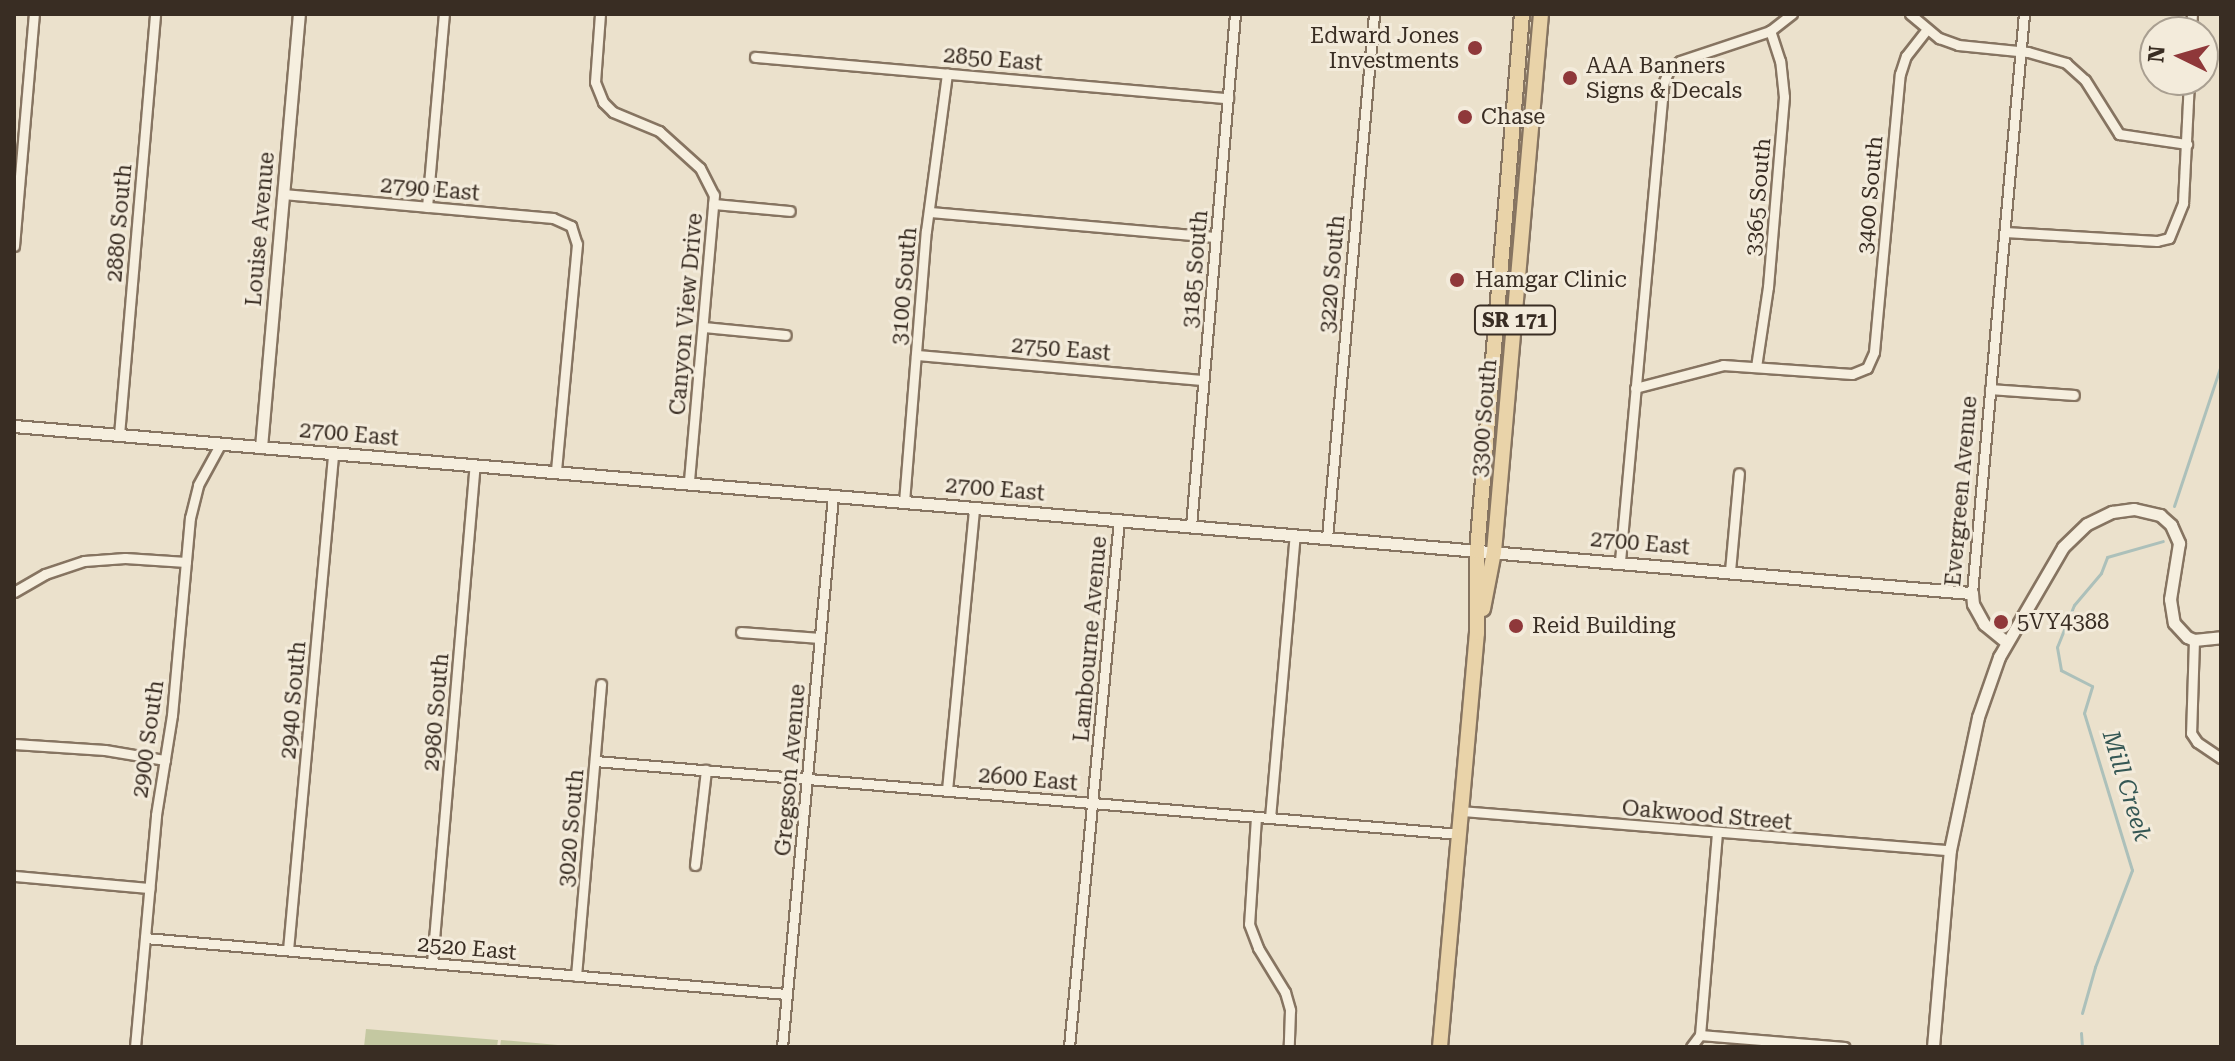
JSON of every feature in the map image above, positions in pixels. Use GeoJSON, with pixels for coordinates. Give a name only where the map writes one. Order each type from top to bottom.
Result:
{"type":"FeatureCollection","features":[{"type":"Feature","properties":{"kind":"main road","name":"3300 South"},"geometry":{"type":"LineString","coordinates":[[1440,1047],[1477,633],[1477,551],[1522,14]]}},
{"type":"Feature","properties":{"kind":"main road","name":"3300 South"},"geometry":{"type":"LineString","coordinates":[[1477,633],[1494,552],[1541,14]]}},
{"type":"Feature","properties":{"kind":"street"},"geometry":{"type":"LineString","coordinates":[[14,246],[19,134],[34,14]]}},
{"type":"Feature","properties":{"kind":"street","name":"2880 South"},"geometry":{"type":"LineString","coordinates":[[119,435],[155,14]]}},
{"type":"Feature","properties":{"kind":"street","name":"Louise Avenue"},"geometry":{"type":"LineString","coordinates":[[261,447],[299,14]]}},
{"type":"Feature","properties":{"kind":"street"},"geometry":{"type":"LineString","coordinates":[[427,207],[444,14]]}},
{"type":"Feature","properties":{"kind":"street","name":"Canyon View Drive"},"geometry":{"type":"LineString","coordinates":[[600,14],[595,75],[599,96],[613,112],[655,128],[694,162],[710,183],[713,204],[689,483]]}},
{"type":"Feature","properties":{"kind":"street","name":"3185 South"},"geometry":{"type":"LineString","coordinates":[[1191,526],[1235,14]]}},
{"type":"Feature","properties":{"kind":"street","name":"3220 South"},"geometry":{"type":"LineString","coordinates":[[1327,538],[1374,14]]}},
{"type":"Feature","properties":{"kind":"street"},"geometry":{"type":"LineString","coordinates":[[1620,561],[1662,92],[1675,64],[1770,31],[1792,14]]}},
{"type":"Feature","properties":{"kind":"street"},"geometry":{"type":"LineString","coordinates":[[1910,14],[1927,29],[1958,45],[2053,56],[2079,72],[2119,134],[2187,144]]}},
{"type":"Feature","properties":{"kind":"street","name":"Evergreen Avenue"},"geometry":{"type":"LineString","coordinates":[[2006,642],[1984,624],[1973,604],[1972,593],[2024,14]]}},
{"type":"Feature","properties":{"kind":"street","name":"3400 South"},"geometry":{"type":"LineString","coordinates":[[1756,367],[1849,374],[1865,371],[1874,352],[1900,74],[1906,56],[1927,29]]}},
{"type":"Feature","properties":{"kind":"street","name":"3365 South"},"geometry":{"type":"LineString","coordinates":[[1756,367],[1768,287],[1784,97],[1780,61],[1770,31]]}},
{"type":"Feature","properties":{"kind":"street","name":"2850 East"},"geometry":{"type":"LineString","coordinates":[[755,57],[1228,98]]}},
{"type":"Feature","properties":{"kind":"street","name":"3100 South"},"geometry":{"type":"LineString","coordinates":[[904,502],[929,212],[947,73]]}},
{"type":"Feature","properties":{"kind":"street"},"geometry":{"type":"LineString","coordinates":[[2005,232],[2157,241],[2169,238],[2181,215],[2188,96]]}},
{"type":"Feature","properties":{"kind":"street","name":"2790 East"},"geometry":{"type":"LineString","coordinates":[[283,194],[558,219],[571,226],[577,244],[556,472]]}},
{"type":"Feature","properties":{"kind":"street"},"geometry":{"type":"LineString","coordinates":[[713,204],[790,211]]}},
{"type":"Feature","properties":{"kind":"street"},"geometry":{"type":"LineString","coordinates":[[929,212],[1216,237]]}},
{"type":"Feature","properties":{"kind":"street"},"geometry":{"type":"LineString","coordinates":[[703,327],[786,335]]}},
{"type":"Feature","properties":{"kind":"street","name":"2750 East"},"geometry":{"type":"LineString","coordinates":[[916,355],[1203,380]]}},
{"type":"Feature","properties":{"kind":"street"},"geometry":{"type":"LineString","coordinates":[[1635,388],[1716,366],[1756,367]]}},
{"type":"Feature","properties":{"kind":"street"},"geometry":{"type":"LineString","coordinates":[[1990,389],[2074,395]]}},
{"type":"Feature","properties":{"kind":"street","name":"2700 East"},"geometry":{"type":"LineString","coordinates":[[14,426],[1972,593]]}},
{"type":"Feature","properties":{"kind":"street","name":"2900 South"},"geometry":{"type":"LineString","coordinates":[[135,1047],[149,888],[195,494],[221,443]]}},
{"type":"Feature","properties":{"kind":"street","name":"2940 South"},"geometry":{"type":"LineString","coordinates":[[288,950],[333,453]]}},
{"type":"Feature","properties":{"kind":"street","name":"2980 South"},"geometry":{"type":"LineString","coordinates":[[432,963],[475,465]]}},
{"type":"Feature","properties":{"kind":"street"},"geometry":{"type":"LineString","coordinates":[[1730,571],[1739,473]]}},
{"type":"Feature","properties":{"kind":"street","name":"Gregson Avenue"},"geometry":{"type":"LineString","coordinates":[[782,1047],[833,496]]}},
{"type":"Feature","properties":{"kind":"street"},"geometry":{"type":"LineString","coordinates":[[947,790],[974,508]]}},
{"type":"Feature","properties":{"kind":"street"},"geometry":{"type":"LineString","coordinates":[[1933,1047],[1950,850],[1978,717],[2006,642],[2063,547],[2076,533],[2112,512],[2145,510],[2160,515],[2171,525],[2179,543],[2171,612],[2179,630],[2194,640],[2221,637]]}},
{"type":"Feature","properties":{"kind":"street","name":"Lambourne Avenue"},"geometry":{"type":"LineString","coordinates":[[1069,1047],[1119,520]]}},
{"type":"Feature","properties":{"kind":"street"},"geometry":{"type":"LineString","coordinates":[[1270,818],[1295,535]]}},
{"type":"Feature","properties":{"kind":"street"},"geometry":{"type":"LineString","coordinates":[[14,592],[45,574],[84,561],[112,558],[186,562]]}},
{"type":"Feature","properties":{"kind":"street"},"geometry":{"type":"LineString","coordinates":[[741,632],[819,638]]}},
{"type":"Feature","properties":{"kind":"street"},"geometry":{"type":"LineString","coordinates":[[2194,640],[2191,733],[2197,742],[2221,758]]}},
{"type":"Feature","properties":{"kind":"street","name":"3020 South"},"geometry":{"type":"LineString","coordinates":[[576,976],[601,684]]}},
{"type":"Feature","properties":{"kind":"street"},"geometry":{"type":"LineString","coordinates":[[14,744],[105,750],[165,760]]}},
{"type":"Feature","properties":{"kind":"street","name":"2600 East"},"geometry":{"type":"LineString","coordinates":[[595,761],[1459,834]]}},
{"type":"Feature","properties":{"kind":"street"},"geometry":{"type":"LineString","coordinates":[[695,865],[706,770]]}},
{"type":"Feature","properties":{"kind":"street","name":"Oakwood Street"},"geometry":{"type":"LineString","coordinates":[[1461,811],[1717,834],[1950,850]]}},
{"type":"Feature","properties":{"kind":"street"},"geometry":{"type":"LineString","coordinates":[[1256,817],[1248,916],[1251,932],[1264,959],[1282,985],[1288,1002],[1289,1047]]}},
{"type":"Feature","properties":{"kind":"street"},"geometry":{"type":"LineString","coordinates":[[1691,1047],[1700,1035],[1717,834]]}},
{"type":"Feature","properties":{"kind":"street"},"geometry":{"type":"LineString","coordinates":[[14,876],[149,888]]}},
{"type":"Feature","properties":{"kind":"street","name":"2520 East"},"geometry":{"type":"LineString","coordinates":[[145,938],[787,994]]}},
{"type":"Feature","properties":{"kind":"street"},"geometry":{"type":"LineString","coordinates":[[1700,1035],[1845,1047]]}},
{"type":"Feature","properties":{"kind":"green space"},"geometry":{"type":"Polygon","coordinates":[[[366,1029],[498,1040],[497,1047],[364,1047],[366,1029]]]}},
{"type":"Feature","properties":{"kind":"green space"},"geometry":{"type":"Polygon","coordinates":[[[501,1040],[580,1047],[500,1047],[501,1040]]]}},
{"type":"Feature","properties":{"kind":"waterway","name":"Mill Creek"},"geometry":{"type":"LineString","coordinates":[[2174,506],[2221,365]]}},
{"type":"Feature","properties":{"kind":"waterway","name":"Mill Creek"},"geometry":{"type":"LineString","coordinates":[[2082,1013],[2095,967],[2132,870],[2084,713],[2092,686],[2061,670],[2057,647],[2074,605],[2101,573],[2107,557],[2163,541]]}},
{"type":"Feature","properties":{"kind":"waterway","name":"Mill Creek"},"geometry":{"type":"LineString","coordinates":[[2081,1033],[2082,1047]]}},
{"type":"Feature","properties":{"kind":"place","name":"Edward Jones Investments"},"geometry":{"type":"Point","coordinates":[1475,48]}},
{"type":"Feature","properties":{"kind":"place","name":"AAA Banners Signs & Decals"},"geometry":{"type":"Point","coordinates":[1570,78]}},
{"type":"Feature","properties":{"kind":"place","name":"Chase"},"geometry":{"type":"Point","coordinates":[1465,117]}},
{"type":"Feature","properties":{"kind":"place","name":"Hamgar Clinic"},"geometry":{"type":"Point","coordinates":[1457,280]}},
{"type":"Feature","properties":{"kind":"place","name":"5VY4388"},"geometry":{"type":"Point","coordinates":[2001,622]}},
{"type":"Feature","properties":{"kind":"place","name":"Reid Building"},"geometry":{"type":"Point","coordinates":[1516,626]}}]}
